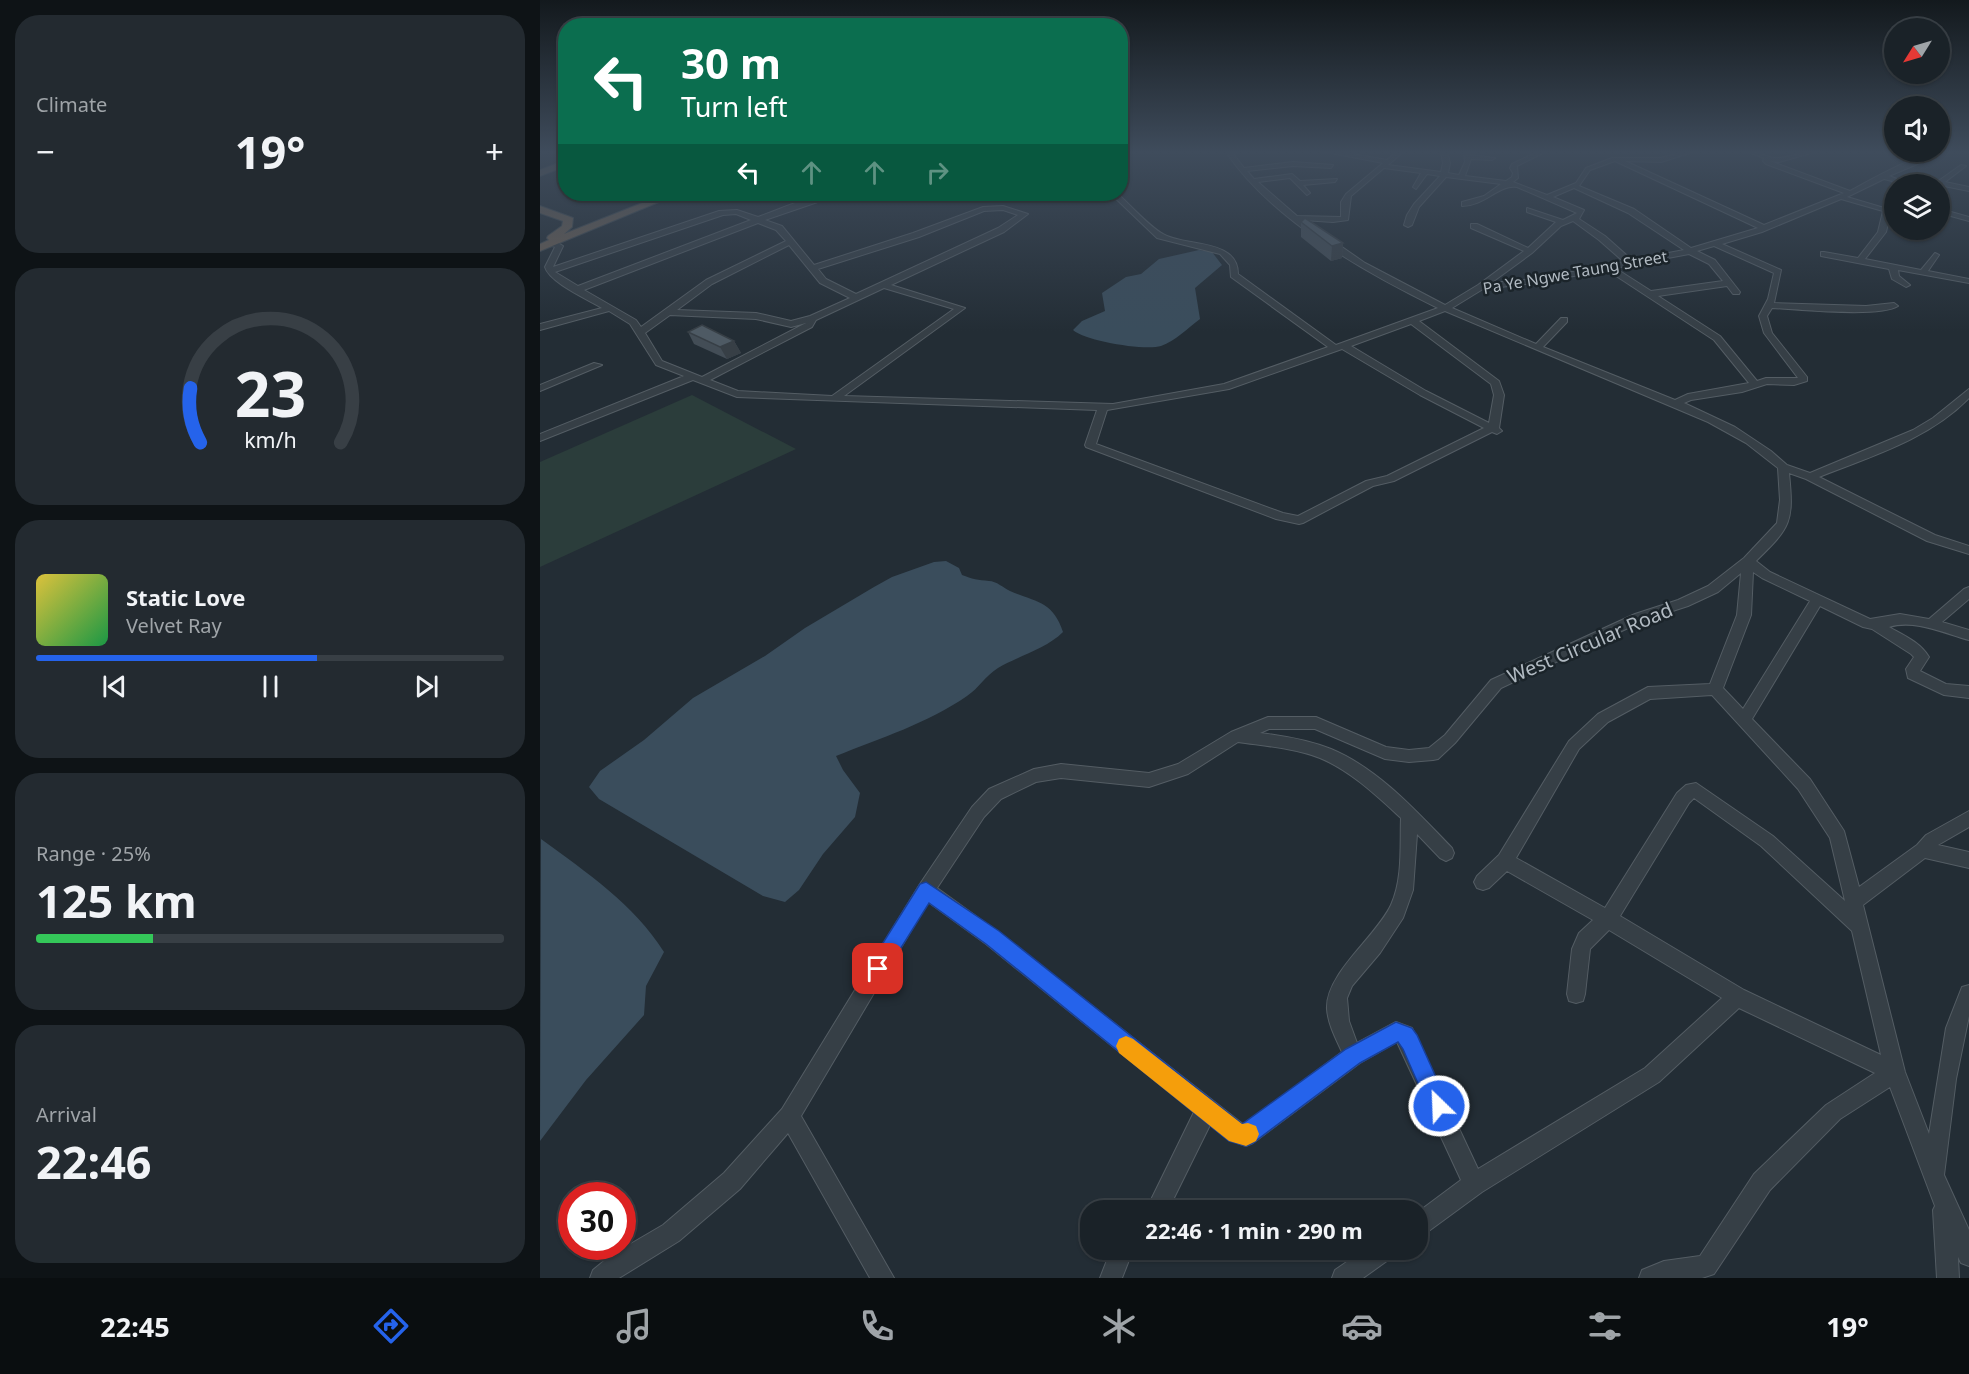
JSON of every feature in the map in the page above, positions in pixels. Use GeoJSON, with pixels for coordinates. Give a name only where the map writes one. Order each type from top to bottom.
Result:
{"type":"FeatureCollection","features":[{"type":"Feature","properties":{"kind":"highway"},"geometry":{"type":"LineString","coordinates":[[548,212],[564,217],[570,223],[597,224]]}},
{"type":"Feature","properties":{"kind":"highway"},"geometry":{"type":"LineString","coordinates":[[544,245],[628,212]]}},
{"type":"Feature","properties":{"kind":"highway"},"geometry":{"type":"LineString","coordinates":[[544,245],[570,223]]}},
{"type":"Feature","properties":{"kind":"street"},"geometry":{"type":"LineString","coordinates":[[544,245],[559,246],[549,267],[550,272],[722,213],[737,212],[779,228],[823,281],[857,298]]}},
{"type":"Feature","properties":{"kind":"street"},"geometry":{"type":"LineString","coordinates":[[575,290],[782,212]]}},
{"type":"Feature","properties":{"kind":"street"},"geometry":{"type":"LineString","coordinates":[[811,269],[916,235],[976,212]]}},
{"type":"Feature","properties":{"kind":"street"},"geometry":{"type":"LineString","coordinates":[[670,312],[756,316],[791,324],[813,318],[1001,230],[1024,214],[1016,212]]}},
{"type":"Feature","properties":{"kind":"street"},"geometry":{"type":"LineString","coordinates":[[1133,212],[1160,236],[1223,252],[1234,265],[1234,275],[1339,347],[1495,430]]}},
{"type":"Feature","properties":{"kind":"street"},"geometry":{"type":"LineString","coordinates":[[1287,212],[1364,265],[1446,308],[1675,404],[1758,446],[1783,467],[1810,477],[1930,538],[1969,550]]}},
{"type":"Feature","properties":{"kind":"street"},"geometry":{"type":"LineString","coordinates":[[1294,218],[1311,216],[1334,220],[1345,218],[1345,212]]}},
{"type":"Feature","properties":{"kind":"street"},"geometry":{"type":"LineString","coordinates":[[1408,225],[1412,212]]}},
{"type":"Feature","properties":{"kind":"street"},"geometry":{"type":"LineString","coordinates":[[1535,212],[1563,222]]}},
{"type":"Feature","properties":{"kind":"street"},"geometry":{"type":"LineString","coordinates":[[1481,287],[1563,222],[1573,219],[1580,212]]}},
{"type":"Feature","properties":{"kind":"street"},"geometry":{"type":"LineString","coordinates":[[1632,212],[1690,251],[1717,266],[1736,292]]}},
{"type":"Feature","properties":{"kind":"street"},"geometry":{"type":"LineString","coordinates":[[1729,212],[1764,228]]}},
{"type":"Feature","properties":{"kind":"street","name":"Pa Ye Ngwe Taung Street"},"geometry":{"type":"LineString","coordinates":[[550,272],[575,290],[633,322],[659,363],[737,394],[1103,407],[1226,387],[1413,321],[1446,308],[1481,287],[1535,281],[1690,251],[1764,228],[1803,212]]}},
{"type":"Feature","properties":{"kind":"street"},"geometry":{"type":"LineString","coordinates":[[1860,260],[1882,232],[1887,212]]}},
{"type":"Feature","properties":{"kind":"street"},"geometry":{"type":"LineString","coordinates":[[1950,214],[1969,219]]}},
{"type":"Feature","properties":{"kind":"street"},"geometry":{"type":"LineString","coordinates":[[1573,219],[1602,238],[1629,262]]}},
{"type":"Feature","properties":{"kind":"street"},"geometry":{"type":"LineString","coordinates":[[1474,226],[1528,251]]}},
{"type":"Feature","properties":{"kind":"street"},"geometry":{"type":"LineString","coordinates":[[639,333],[709,282],[790,242]]}},
{"type":"Feature","properties":{"kind":"street"},"geometry":{"type":"LineString","coordinates":[[1675,404],[1688,397],[1733,391],[1766,381],[1794,382],[1804,379],[1768,333],[1763,316],[1769,305],[1778,272],[1714,243]]}},
{"type":"Feature","properties":{"kind":"street"},"geometry":{"type":"LineString","coordinates":[[1824,254],[1969,282]]}},
{"type":"Feature","properties":{"kind":"street"},"geometry":{"type":"LineString","coordinates":[[1923,272],[1935,255]]}},
{"type":"Feature","properties":{"kind":"street"},"geometry":{"type":"LineString","coordinates":[[1893,266],[1895,277],[1906,285]]}},
{"type":"Feature","properties":{"kind":"street"},"geometry":{"type":"LineString","coordinates":[[1608,267],[1717,338],[1755,384]]}},
{"type":"Feature","properties":{"kind":"street"},"geometry":{"type":"LineString","coordinates":[[1651,294],[1730,283]]}},
{"type":"Feature","properties":{"kind":"street"},"geometry":{"type":"LineString","coordinates":[[834,399],[962,308],[884,285]]}},
{"type":"Feature","properties":{"kind":"street"},"geometry":{"type":"LineString","coordinates":[[1769,305],[1866,309],[1894,306]]}},
{"type":"Feature","properties":{"kind":"street"},"geometry":{"type":"LineString","coordinates":[[540,327],[607,309]]}},
{"type":"Feature","properties":{"kind":"street"},"geometry":{"type":"LineString","coordinates":[[540,438],[696,379],[809,325],[813,318]]}},
{"type":"Feature","properties":{"kind":"street"},"geometry":{"type":"LineString","coordinates":[[1537,348],[1564,320]]}},
{"type":"Feature","properties":{"kind":"street"},"geometry":{"type":"LineString","coordinates":[[1413,321],[1496,383],[1499,395],[1495,430]]}},
{"type":"Feature","properties":{"kind":"street"},"geometry":{"type":"LineString","coordinates":[[540,388],[597,365]]}},
{"type":"Feature","properties":{"kind":"street"},"geometry":{"type":"LineString","coordinates":[[1810,477],[1917,432],[1961,402],[1969,392]]}},
{"type":"Feature","properties":{"kind":"street"},"geometry":{"type":"LineString","coordinates":[[1103,407],[1090,445],[1280,516],[1299,519],[1370,483],[1390,479],[1495,430]]}},
{"type":"Feature","properties":{"kind":"street","name":"West Circular Road"},"geometry":{"type":"LineString","coordinates":[[601,1278],[618,1264],[670,1233],[732,1181],[789,1116],[926,890],[978,812],[995,794],[1034,776],[1060,771],[1149,780],[1183,769],[1236,736],[1268,723],[1316,723],[1385,753],[1409,756],[1433,754],[1450,739],[1496,684],[1640,617],[1683,603],[1713,589],[1748,561],[1770,541],[1783,524],[1786,483],[1783,467]]}},
{"type":"Feature","properties":{"kind":"street"},"geometry":{"type":"LineString","coordinates":[[1748,561],[1766,575],[1877,626],[1916,650],[1922,657],[1914,669],[1914,674],[1944,689],[1969,692]]}},
{"type":"Feature","properties":{"kind":"street"},"geometry":{"type":"LineString","coordinates":[[1715,689],[1744,615],[1748,561]]}},
{"type":"Feature","properties":{"kind":"street"},"geometry":{"type":"LineString","coordinates":[[1931,624],[1969,591]]}},
{"type":"Feature","properties":{"kind":"street"},"geometry":{"type":"LineString","coordinates":[[1744,720],[1817,600]]}},
{"type":"Feature","properties":{"kind":"street"},"geometry":{"type":"LineString","coordinates":[[1877,626],[1904,619],[1969,635]]}},
{"type":"Feature","properties":{"kind":"street"},"geometry":{"type":"LineString","coordinates":[[1715,689],[1804,784],[1838,836],[1895,1072],[1944,1202],[1969,1255]]}},
{"type":"Feature","properties":{"kind":"street"},"geometry":{"type":"LineString","coordinates":[[1483,882],[1505,861],[1574,745],[1603,718],[1648,693],[1715,689]]}},
{"type":"Feature","properties":{"kind":"street"},"geometry":{"type":"LineString","coordinates":[[1236,736],[1302,747],[1336,758],[1379,788],[1446,853]]}},
{"type":"Feature","properties":{"kind":"street"},"geometry":{"type":"LineString","coordinates":[[1576,994],[1581,949],[1586,939],[1608,919],[1683,798],[1692,790],[1696,790],[1767,841],[1860,926]]}},
{"type":"Feature","properties":{"kind":"street"},"geometry":{"type":"LineString","coordinates":[[1353,1056],[1338,1021],[1336,1002],[1338,990],[1347,975],[1374,947],[1397,911],[1406,887],[1409,816]]}},
{"type":"Feature","properties":{"kind":"street"},"geometry":{"type":"LineString","coordinates":[[1854,901],[1923,850],[1932,840],[1969,818]]}},
{"type":"Feature","properties":{"kind":"street"},"geometry":{"type":"LineString","coordinates":[[1923,850],[1969,860]]}},
{"type":"Feature","properties":{"kind":"street"},"geometry":{"type":"LineString","coordinates":[[1505,861],[1737,996],[1895,1072]]}},
{"type":"Feature","properties":{"kind":"street"},"geometry":{"type":"LineString","coordinates":[[926,890],[992,938],[1236,1133],[1246,1136],[1353,1056],[1396,1032],[1405,1035],[1474,1184]]}},
{"type":"Feature","properties":{"kind":"street"},"geometry":{"type":"LineString","coordinates":[[1934,1176],[1954,1036],[1964,1000],[1969,994]]}},
{"type":"Feature","properties":{"kind":"street"},"geometry":{"type":"LineString","coordinates":[[1428,1218],[1474,1184],[1652,1075],[1737,996]]}},
{"type":"Feature","properties":{"kind":"street"},"geometry":{"type":"LineString","coordinates":[[1650,1278],[1664,1272],[1706,1266],[1762,1182],[1833,1112],[1895,1072]]}},
{"type":"Feature","properties":{"kind":"street"},"geometry":{"type":"LineString","coordinates":[[1162,1200],[1206,1110]]}},
{"type":"Feature","properties":{"kind":"street"},"geometry":{"type":"LineString","coordinates":[[789,1116],[883,1278]]}},
{"type":"Feature","properties":{"kind":"street"},"geometry":{"type":"LineString","coordinates":[[1944,1202],[1948,1278]]}},
{"type":"Feature","properties":{"kind":"street"},"geometry":{"type":"LineString","coordinates":[[1111,1278],[1118,1260]]}},
{"type":"Feature","properties":{"kind":"street"},"geometry":{"type":"LineString","coordinates":[[1343,1278],[1369,1260]]}},
{"type":"Feature","properties":{"kind":"shaded area"},"geometry":{"type":"Polygon","coordinates":[[[692,395],[796,449],[540,567],[540,462],[692,395]]]}},
{"type":"Feature","properties":{"kind":"water"},"geometry":{"type":"Polygon","coordinates":[[[1199,250],[1212,252],[1222,265],[1195,288],[1200,319],[1171,341],[1153,347],[1129,346],[1090,338],[1073,330],[1082,321],[1105,311],[1102,293],[1126,277],[1141,274],[1159,259],[1199,250]]]}},
{"type":"Feature","properties":{"kind":"water"},"geometry":{"type":"Polygon","coordinates":[[[946,561],[959,568],[962,575],[994,582],[1049,608],[1063,632],[1040,648],[998,668],[971,693],[952,706],[904,729],[836,756],[860,793],[855,817],[823,854],[799,890],[785,902],[763,896],[599,799],[589,787],[600,771],[644,740],[693,698],[892,577],[934,562],[946,561]]]}},
{"type":"Feature","properties":{"kind":"water"},"geometry":{"type":"Polygon","coordinates":[[[541,839],[624,904],[652,934],[664,952],[646,986],[644,1015],[586,1080],[540,1141],[541,839]]]}},
{"type":"Feature","properties":{"kind":"building"},"geometry":{"type":"Polygon","coordinates":[[[1305,218],[1343,243],[1332,246],[1301,222],[1305,218]]]}},
{"type":"Feature","properties":{"kind":"building"},"geometry":{"type":"Polygon","coordinates":[[[702,325],[734,341],[720,347],[688,332],[702,325]]]}},
{"type":"Feature","properties":{"kind":"slow traffic"},"geometry":{"type":"LineString","coordinates":[[1126,1046],[1236,1133],[1246,1136],[1248,1134]]}},
{"type":"Feature","properties":{"kind":"route"},"geometry":{"type":"LineString","coordinates":[[878,969],[926,890],[992,938],[1236,1133],[1246,1136],[1353,1056],[1396,1032],[1405,1035],[1410,1042],[1439,1106]]}}]}
